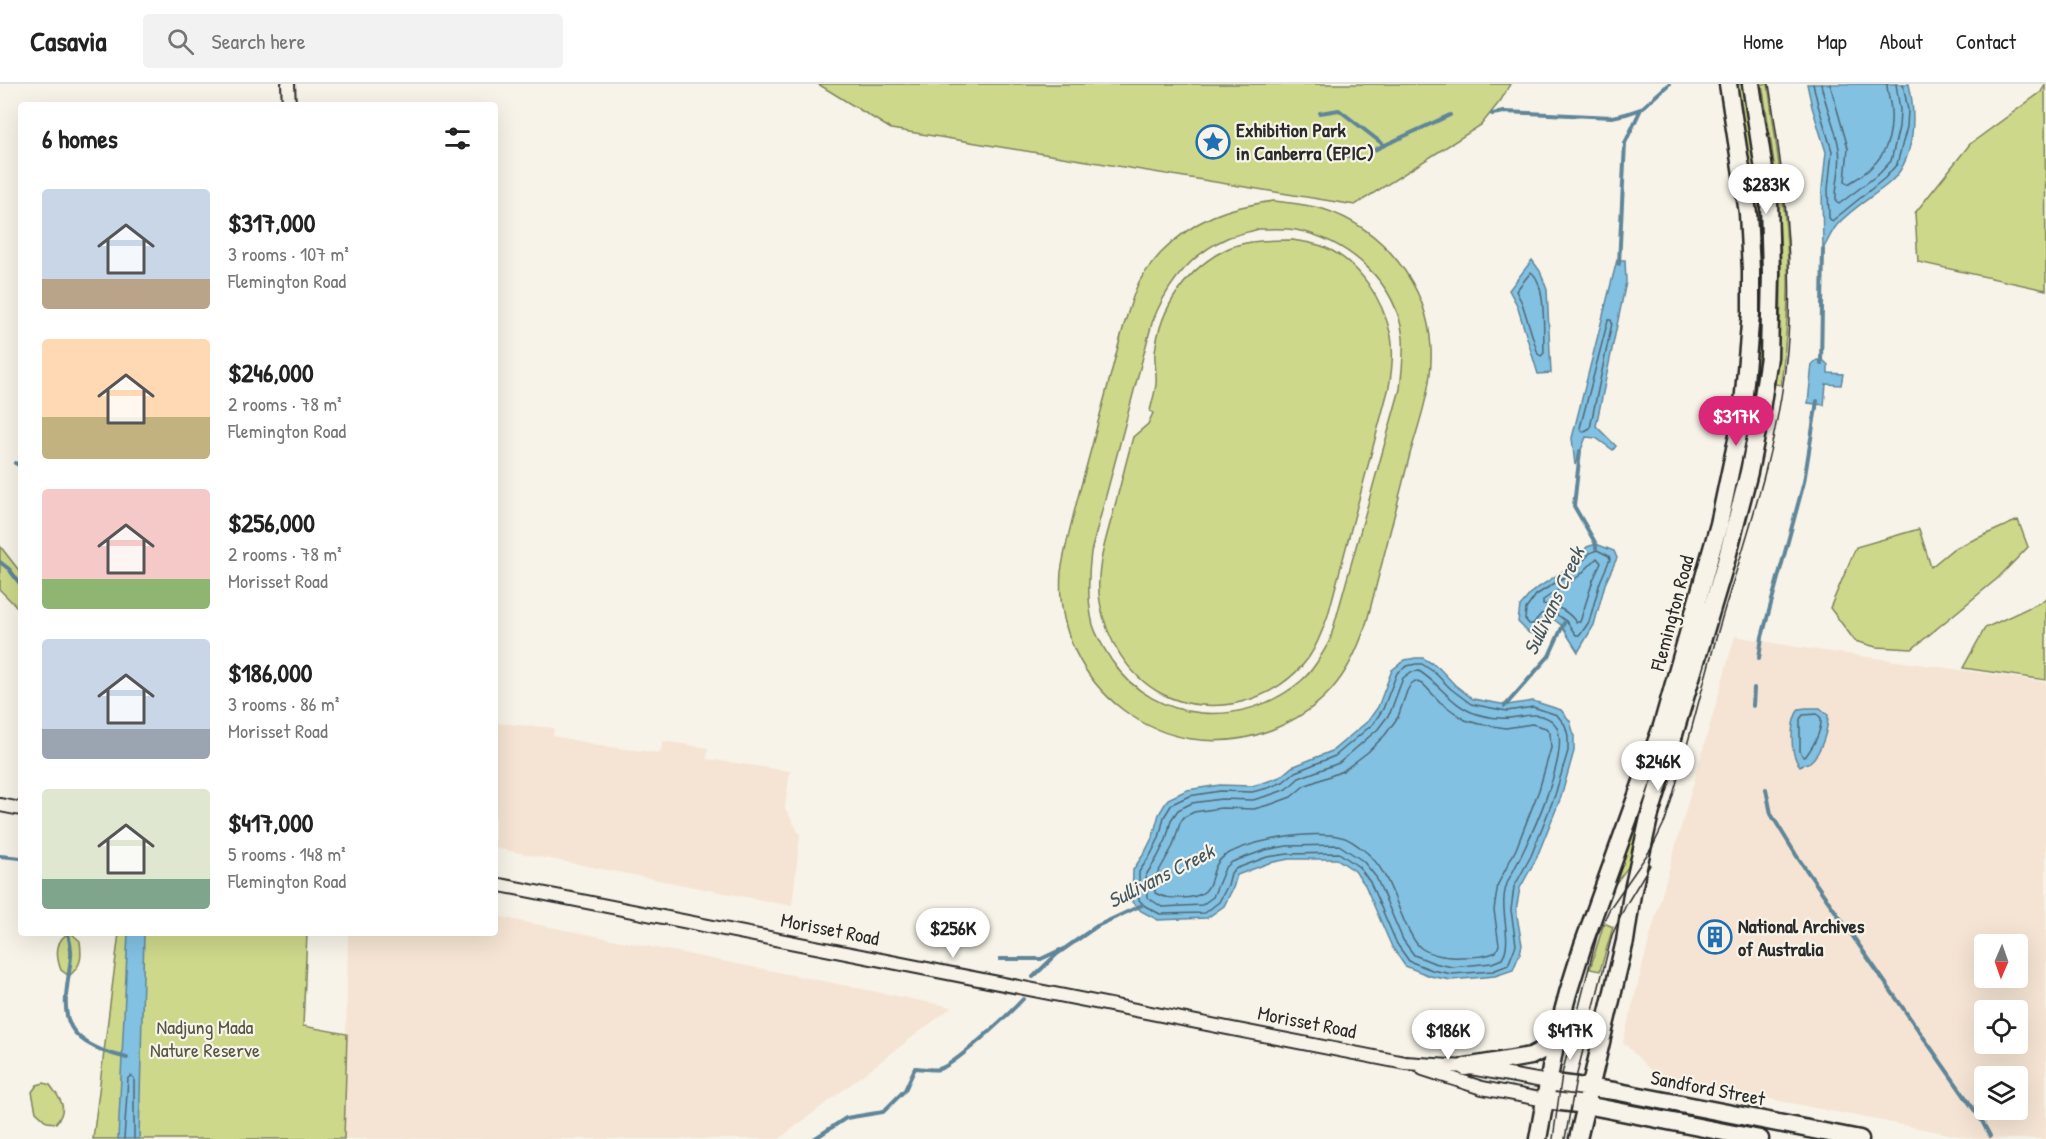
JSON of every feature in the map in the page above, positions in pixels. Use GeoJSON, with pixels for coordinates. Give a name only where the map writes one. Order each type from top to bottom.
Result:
{"type":"FeatureCollection","features":[{"type":"Feature","properties":{"kind":"main road","name":"Flemington Road"},"geometry":{"type":"LineString","coordinates":[[1538,1139],[1557,1034],[1583,945],[1662,726],[1719,524],[1742,416],[1751,313],[1751,270],[1748,213],[1728,84]]}},
{"type":"Feature","properties":{"kind":"main road","name":"Flemington Road"},"geometry":{"type":"LineString","coordinates":[[1578,1139],[1625,941],[1632,894],[1649,818],[1726,561],[1749,472],[1760,416],[1769,357],[1772,314],[1771,273],[1768,203],[1751,84]]}},
{"type":"Feature","properties":{"kind":"main road"},"geometry":{"type":"LineString","coordinates":[[1465,1067],[1531,1056],[1544,1049],[1557,1034]]}},
{"type":"Feature","properties":{"kind":"main road","name":"Sandford Street"},"geometry":{"type":"LineString","coordinates":[[1548,1082],[1591,1088],[1810,1134],[1860,1139]]}},
{"type":"Feature","properties":{"kind":"main road","name":"Morisset Road"},"geometry":{"type":"LineString","coordinates":[[1545,1100],[1586,1105]]}},
{"type":"Feature","properties":{"kind":"main road","name":"Sandford Street"},"geometry":{"type":"LineString","coordinates":[[1586,1105],[1760,1139]]}},
{"type":"Feature","properties":{"kind":"street"},"geometry":{"type":"LineString","coordinates":[[288,84],[290,102]]}},
{"type":"Feature","properties":{"kind":"street"},"geometry":{"type":"LineString","coordinates":[[0,805],[18,808]]}},
{"type":"Feature","properties":{"kind":"street","name":"Morisset Road"},"geometry":{"type":"LineString","coordinates":[[498,885],[1405,1063],[1482,1088],[1545,1100]]}},
{"type":"Feature","properties":{"kind":"street","name":"Morisset Road"},"geometry":{"type":"LineString","coordinates":[[1405,1063],[1465,1067],[1548,1082]]}},
{"type":"Feature","properties":{"kind":"shaded area"},"geometry":{"type":"Polygon","coordinates":[[[1735,636],[1797,647],[2046,682],[2046,1139],[1974,1139],[1657,1077],[1623,1042],[1651,933],[1735,636]]]}},
{"type":"Feature","properties":{"kind":"shaded area"},"geometry":{"type":"Polygon","coordinates":[[[498,723],[554,728],[553,736],[609,747],[660,753],[663,741],[708,748],[707,759],[790,771],[785,808],[800,835],[792,906],[498,849],[498,723]]]}},
{"type":"Feature","properties":{"kind":"shaded area"},"geometry":{"type":"Polygon","coordinates":[[[498,917],[952,1007],[779,1139],[344,1139],[348,936],[498,936],[498,917]]]}},
{"type":"Feature","properties":{"kind":"green space","name":"Exhibition Park in Canberra (EPIC)"},"geometry":{"type":"Polygon","coordinates":[[[818,84],[1510,84],[1501,100],[1481,125],[1355,205],[891,129],[818,84]]]}},
{"type":"Feature","properties":{"kind":"green space"},"geometry":{"type":"Polygon","coordinates":[[[1735,84],[1744,84],[1761,217],[1764,316],[1759,383],[1740,479],[1632,868],[1628,867],[1609,892],[1731,504],[1750,405],[1735,84]]]}},
{"type":"Feature","properties":{"kind":"green space"},"geometry":{"type":"Polygon","coordinates":[[[1762,84],[1768,84],[1787,243],[1788,311],[1781,385],[1775,384],[1781,302],[1778,203],[1762,84]]]}},
{"type":"Feature","properties":{"kind":"green space"},"geometry":{"type":"Polygon","coordinates":[[[2045,84],[2046,290],[1918,262],[1915,213],[1970,144],[2041,92],[2045,84]]]}},
{"type":"Feature","properties":{"kind":"green space"},"geometry":{"type":"Polygon","coordinates":[[[1274,201],[1323,209],[1365,230],[1383,245],[1411,281],[1421,302],[1428,325],[1431,348],[1430,375],[1425,402],[1367,621],[1357,649],[1343,674],[1318,703],[1296,718],[1271,730],[1231,740],[1192,739],[1155,729],[1122,710],[1095,683],[1075,651],[1063,613],[1061,572],[1073,516],[1117,349],[1139,282],[1161,253],[1186,231],[1212,216],[1274,201]],[[1259,229],[1227,238],[1201,253],[1180,273],[1164,296],[1152,323],[1091,552],[1089,589],[1091,616],[1101,644],[1112,661],[1130,682],[1152,698],[1176,708],[1202,713],[1228,713],[1254,707],[1279,697],[1306,677],[1321,656],[1330,640],[1400,389],[1403,338],[1399,318],[1391,299],[1367,267],[1352,254],[1316,236],[1296,230],[1259,229]]]}},
{"type":"Feature","properties":{"kind":"green space"},"geometry":{"type":"Polygon","coordinates":[[[1269,240],[1293,240],[1320,246],[1349,262],[1376,296],[1391,336],[1392,362],[1389,387],[1328,615],[1318,642],[1309,657],[1296,673],[1279,685],[1242,702],[1201,705],[1181,701],[1162,694],[1139,677],[1129,667],[1113,643],[1100,602],[1099,580],[1104,546],[1133,437],[1148,424],[1153,413],[1150,411],[1156,384],[1155,352],[1158,335],[1163,319],[1178,290],[1201,266],[1229,248],[1269,240]]]}},
{"type":"Feature","properties":{"kind":"green space"},"geometry":{"type":"Polygon","coordinates":[[[2018,520],[2028,547],[1998,578],[1912,649],[1876,647],[1855,641],[1830,608],[1856,547],[1919,529],[1931,567],[1953,549],[2018,520]]]}},
{"type":"Feature","properties":{"kind":"green space"},"geometry":{"type":"Polygon","coordinates":[[[0,546],[18,569],[18,608],[0,590],[0,546]]]}},
{"type":"Feature","properties":{"kind":"green space"},"geometry":{"type":"Polygon","coordinates":[[[2046,598],[2046,680],[1963,668],[1985,628],[2046,598]]]}},
{"type":"Feature","properties":{"kind":"green space"},"geometry":{"type":"Polygon","coordinates":[[[1604,923],[1613,927],[1600,971],[1590,969],[1604,923]]]}},
{"type":"Feature","properties":{"kind":"green space"},"geometry":{"type":"Polygon","coordinates":[[[64,936],[74,936],[80,941],[79,964],[69,976],[61,970],[57,954],[64,936]]]}},
{"type":"Feature","properties":{"kind":"green space","name":"Nadjung Mada Nature Reserve"},"geometry":{"type":"Polygon","coordinates":[[[119,936],[307,936],[303,1026],[347,1034],[344,1139],[93,1139],[119,936]]]}},
{"type":"Feature","properties":{"kind":"green space"},"geometry":{"type":"Polygon","coordinates":[[[44,1083],[50,1085],[62,1103],[62,1112],[56,1123],[47,1122],[36,1112],[32,1092],[37,1085],[44,1083]]]}},
{"type":"Feature","properties":{"kind":"water"},"geometry":{"type":"Polygon","coordinates":[[[1807,84],[1909,84],[1913,110],[1909,151],[1897,174],[1837,225],[1823,249],[1822,189],[1826,152],[1807,84]]]}},
{"type":"Feature","properties":{"kind":"water"},"geometry":{"type":"Polygon","coordinates":[[[1532,260],[1540,271],[1547,290],[1551,373],[1538,374],[1517,305],[1509,290],[1532,260]]]}},
{"type":"Feature","properties":{"kind":"water"},"geometry":{"type":"Polygon","coordinates":[[[1617,260],[1625,260],[1626,282],[1596,426],[1616,446],[1613,450],[1596,438],[1586,437],[1575,465],[1572,438],[1617,260]]]}},
{"type":"Feature","properties":{"kind":"water"},"geometry":{"type":"Polygon","coordinates":[[[1817,360],[1824,361],[1828,365],[1828,373],[1843,374],[1841,385],[1826,384],[1824,405],[1808,403],[1812,364],[1817,360]]]}},
{"type":"Feature","properties":{"kind":"water"},"geometry":{"type":"Polygon","coordinates":[[[1596,544],[1614,551],[1617,558],[1605,584],[1594,625],[1578,652],[1561,625],[1552,618],[1543,619],[1534,634],[1529,633],[1518,622],[1520,606],[1533,591],[1571,566],[1587,547],[1596,544]]]}},
{"type":"Feature","properties":{"kind":"water"},"geometry":{"type":"Polygon","coordinates":[[[1423,658],[1438,667],[1455,685],[1473,699],[1507,705],[1533,701],[1561,710],[1570,721],[1574,735],[1574,751],[1561,797],[1536,859],[1520,888],[1516,910],[1522,945],[1513,970],[1495,976],[1451,980],[1430,976],[1405,966],[1392,947],[1365,885],[1355,871],[1337,859],[1289,859],[1269,863],[1237,875],[1224,906],[1207,918],[1158,920],[1141,911],[1132,902],[1133,870],[1153,836],[1159,814],[1168,799],[1187,790],[1220,785],[1252,786],[1266,782],[1280,777],[1292,767],[1332,751],[1368,721],[1378,707],[1392,670],[1405,660],[1423,658]]]}},
{"type":"Feature","properties":{"kind":"water"},"geometry":{"type":"Polygon","coordinates":[[[1820,708],[1828,715],[1828,721],[1824,740],[1818,752],[1810,762],[1800,766],[1796,761],[1792,746],[1792,729],[1799,709],[1820,708]]]}},
{"type":"Feature","properties":{"kind":"water"},"geometry":{"type":"Polygon","coordinates":[[[128,936],[144,936],[139,1139],[118,1139],[128,936]]]}},
{"type":"Feature","properties":{"kind":"waterway","name":"Sullivans Creek"},"geometry":{"type":"LineString","coordinates":[[1619,264],[1625,143],[1641,109],[1669,84]]}},
{"type":"Feature","properties":{"kind":"waterway"},"geometry":{"type":"LineString","coordinates":[[1492,114],[1504,112],[1612,117],[1641,109]]}},
{"type":"Feature","properties":{"kind":"waterway"},"geometry":{"type":"LineString","coordinates":[[1320,113],[1339,110],[1384,145]]}},
{"type":"Feature","properties":{"kind":"waterway"},"geometry":{"type":"LineString","coordinates":[[1372,151],[1450,115]]}},
{"type":"Feature","properties":{"kind":"waterway"},"geometry":{"type":"LineString","coordinates":[[1821,364],[1823,249]]}},
{"type":"Feature","properties":{"kind":"waterway"},"geometry":{"type":"LineString","coordinates":[[1759,658],[1762,637],[1804,482],[1817,401]]}},
{"type":"Feature","properties":{"kind":"waterway","name":"Sullivans Creek"},"geometry":{"type":"LineString","coordinates":[[1580,451],[1574,506],[1596,544],[1596,548]]}},
{"type":"Feature","properties":{"kind":"waterway"},"geometry":{"type":"LineString","coordinates":[[0,562],[18,581]]}},
{"type":"Feature","properties":{"kind":"waterway","name":"Sullivans Creek"},"geometry":{"type":"LineString","coordinates":[[1505,706],[1549,656],[1564,623]]}},
{"type":"Feature","properties":{"kind":"waterway"},"geometry":{"type":"LineString","coordinates":[[1753,706],[1754,688]]}},
{"type":"Feature","properties":{"kind":"waterway"},"geometry":{"type":"LineString","coordinates":[[1766,789],[1771,814],[1798,858],[1982,1121],[1990,1136]]}},
{"type":"Feature","properties":{"kind":"waterway"},"geometry":{"type":"LineString","coordinates":[[0,856],[18,858]]}},
{"type":"Feature","properties":{"kind":"waterway","name":"Sullivans Creek"},"geometry":{"type":"LineString","coordinates":[[1033,977],[1057,954],[1097,926],[1142,905]]}},
{"type":"Feature","properties":{"kind":"waterway"},"geometry":{"type":"LineString","coordinates":[[69,936],[71,953],[66,996],[68,1020],[83,1040],[104,1051],[127,1058]]}},
{"type":"Feature","properties":{"kind":"waterway"},"geometry":{"type":"LineString","coordinates":[[1000,959],[1041,959],[1060,950]]}},
{"type":"Feature","properties":{"kind":"waterway","name":"Sullivans Creek"},"geometry":{"type":"LineString","coordinates":[[814,1139],[846,1118],[883,1112],[905,1090],[915,1068],[936,1070],[947,1065],[982,1038],[1023,999]]}},
{"type":"Feature","properties":{"kind":"tram line"},"geometry":{"type":"LineString","coordinates":[[1553,1139],[1562,1074],[1597,936],[1610,908],[1653,846],[1665,821],[1716,637],[1753,515],[1777,417],[1787,351],[1790,284],[1783,184],[1769,84]]}},
{"type":"Feature","properties":{"kind":"tram line"},"geometry":{"type":"LineString","coordinates":[[1565,1139],[1577,1074],[1612,935],[1626,905],[1650,865]]}},
{"type":"Feature","properties":{"kind":"place","name":"Exhibition Park in Canberra (EPIC)"},"geometry":{"type":"Point","coordinates":[1213,142]}},
{"type":"Feature","properties":{"kind":"place","name":"National Archives of Australia"},"geometry":{"type":"Point","coordinates":[1715,937]}}]}
